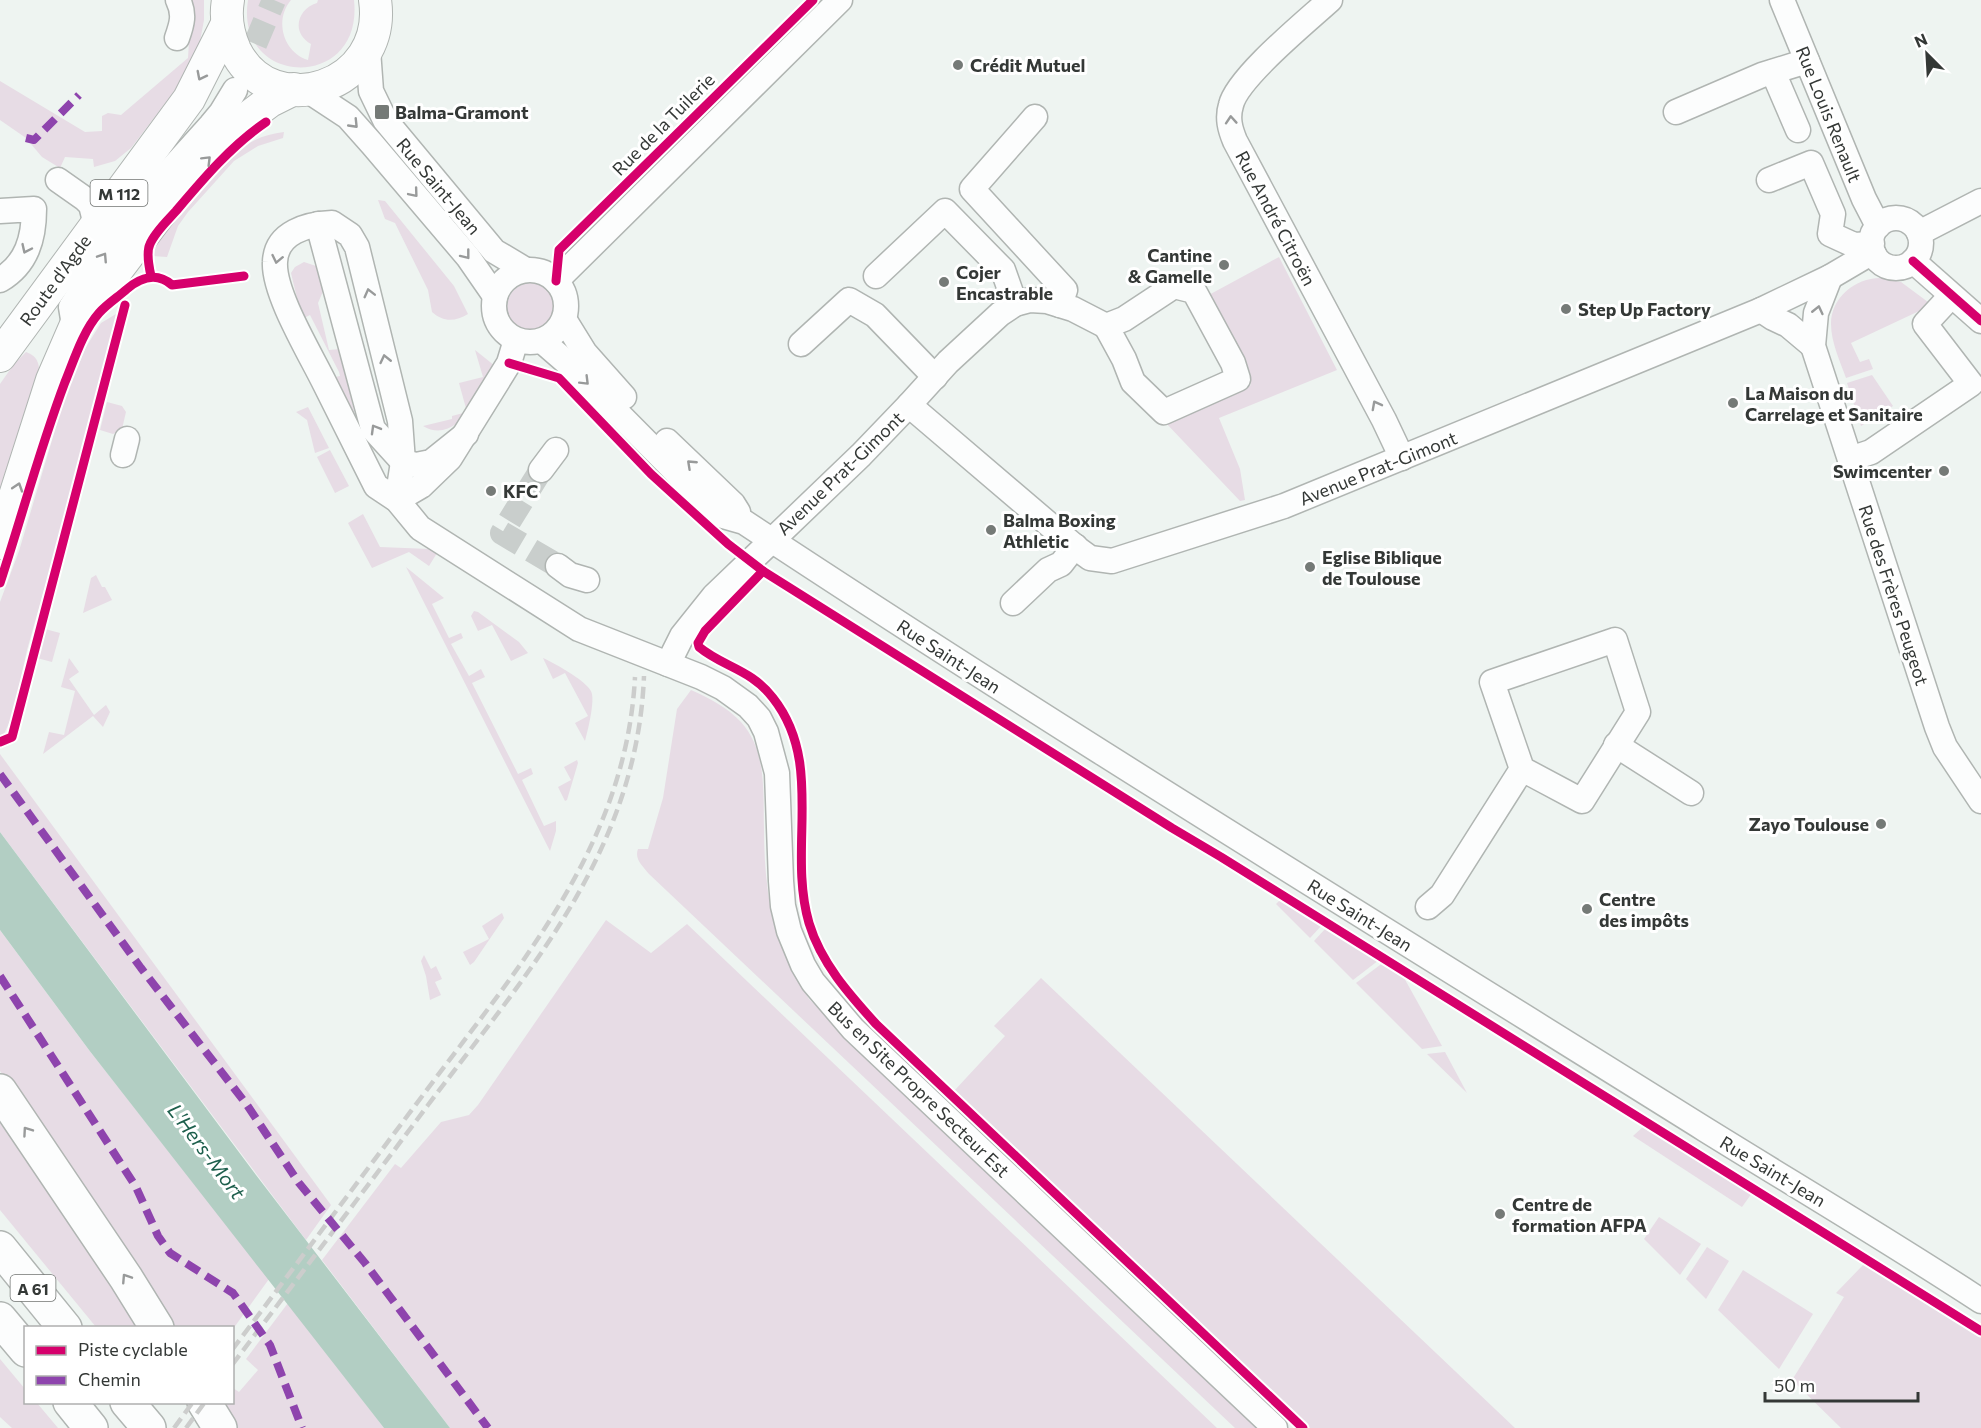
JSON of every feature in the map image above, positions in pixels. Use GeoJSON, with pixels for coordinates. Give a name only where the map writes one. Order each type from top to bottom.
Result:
{"type":"FeatureCollection","features":[{"type":"Feature","properties":{"kind":"highway"},"geometry":{"type":"LineString","coordinates":[[0,1091],[157,1326]]}},
{"type":"Feature","properties":{"kind":"highway","name":"A 61"},"geometry":{"type":"LineString","coordinates":[[0,1248],[63,1326]]}},
{"type":"Feature","properties":{"kind":"highway","name":"A 61"},"geometry":{"type":"LineString","coordinates":[[0,1319],[24,1348]]}},
{"type":"Feature","properties":{"kind":"highway"},"geometry":{"type":"LineString","coordinates":[[72,1404],[91,1428]]}},
{"type":"Feature","properties":{"kind":"highway"},"geometry":{"type":"LineString","coordinates":[[129,1404],[148,1428]]}},
{"type":"Feature","properties":{"kind":"highway"},"geometry":{"type":"LineString","coordinates":[[205,1404],[220,1428]]}},
{"type":"Feature","properties":{"kind":"main road"},"geometry":{"type":"LineString","coordinates":[[227,7],[231,40],[238,55],[248,68],[270,83],[300,90],[324,86],[351,71],[359,63],[368,50],[380,5]]}},
{"type":"Feature","properties":{"kind":"main road","name":"Route d'Agde"},"geometry":{"type":"LineString","coordinates":[[0,356],[189,99],[227,7]]}},
{"type":"Feature","properties":{"kind":"main road","name":"M 112"},"geometry":{"type":"LineString","coordinates":[[0,543],[52,380],[75,327],[179,188],[250,116],[270,101],[300,90]]}},
{"type":"Feature","properties":{"kind":"street"},"geometry":{"type":"LineString","coordinates":[[177,38],[182,22],[182,9],[178,0]]}},
{"type":"Feature","properties":{"kind":"street","name":"Rue de la Tuilerie"},"geometry":{"type":"LineString","coordinates":[[556,281],[840,0]]}},
{"type":"Feature","properties":{"kind":"street","name":"Rue André Citroën"},"geometry":{"type":"LineString","coordinates":[[1330,0],[1236,91],[1228,120],[1235,141],[1378,409],[1401,458]]}},
{"type":"Feature","properties":{"kind":"street","name":"Rue Louis Renault"},"geometry":{"type":"LineString","coordinates":[[1782,0],[1864,199],[1875,241]]}},
{"type":"Feature","properties":{"kind":"street","name":"Rue Saint-Jean"},"geometry":{"type":"LineString","coordinates":[[368,50],[371,91],[385,120],[494,251],[526,270]]}},
{"type":"Feature","properties":{"kind":"street"},"geometry":{"type":"LineString","coordinates":[[1676,112],[1773,72],[1807,61]]}},
{"type":"Feature","properties":{"kind":"street"},"geometry":{"type":"LineString","coordinates":[[1773,72],[1798,130]]}},
{"type":"Feature","properties":{"kind":"street"},"geometry":{"type":"LineString","coordinates":[[75,327],[70,308],[129,216],[211,125],[234,90]]}},
{"type":"Feature","properties":{"kind":"street","name":"Rue Saint-Jean"},"geometry":{"type":"LineString","coordinates":[[300,90],[348,117],[468,257],[495,296]]}},
{"type":"Feature","properties":{"kind":"street"},"geometry":{"type":"LineString","coordinates":[[1035,117],[972,189],[1065,290],[1060,305]]}},
{"type":"Feature","properties":{"kind":"street"},"geometry":{"type":"LineString","coordinates":[[1769,180],[1811,163],[1833,214],[1830,234],[1854,245],[1875,241],[1892,219],[1901,219],[1915,226],[1919,233],[1921,248],[1908,265],[1895,268],[1883,264],[1875,241]]}},
{"type":"Feature","properties":{"kind":"street"},"geometry":{"type":"LineString","coordinates":[[58,180],[86,199],[91,205],[96,225]]}},
{"type":"Feature","properties":{"kind":"street"},"geometry":{"type":"LineString","coordinates":[[1919,233],[1981,201]]}},
{"type":"Feature","properties":{"kind":"street"},"geometry":{"type":"LineString","coordinates":[[0,211],[34,209],[30,247],[18,264],[0,280]]}},
{"type":"Feature","properties":{"kind":"street"},"geometry":{"type":"LineString","coordinates":[[876,276],[945,211],[1003,270],[1015,304],[1030,300],[1047,301],[1073,309],[1106,326],[1124,359],[1133,382],[1164,412],[1238,379],[1233,363],[1194,291],[1174,286],[1124,319],[1106,326]]}},
{"type":"Feature","properties":{"kind":"street"},"geometry":{"type":"LineString","coordinates":[[397,500],[403,462],[400,421],[357,247],[342,228],[333,223],[318,224],[372,429],[403,462],[416,465],[431,462],[466,434]]}},
{"type":"Feature","properties":{"kind":"street","name":"Bus en Site Propre Secteur Est"},"geometry":{"type":"LineString","coordinates":[[318,224],[294,231],[282,243],[274,260],[276,281],[376,486],[397,500],[420,528],[579,629],[723,688],[737,697],[759,718],[766,732],[777,773],[783,906],[803,965],[823,995],[862,1037],[1275,1428]]}},
{"type":"Feature","properties":{"kind":"street","name":"Avenue Prat-Gimont"},"geometry":{"type":"LineString","coordinates":[[909,405],[1090,558],[1112,561],[1284,506],[1761,310],[1830,277],[1864,257],[1875,241]]}},
{"type":"Feature","properties":{"kind":"street"},"geometry":{"type":"LineString","coordinates":[[1913,261],[1981,321]]}},
{"type":"Feature","properties":{"kind":"street"},"geometry":{"type":"LineString","coordinates":[[526,270],[537,270],[548,274],[556,281],[566,299],[564,319],[556,333],[542,341],[529,343],[516,340],[500,327],[493,307],[495,296],[507,278],[526,270]]}},
{"type":"Feature","properties":{"kind":"street","name":"Rue des Frères Peugeot"},"geometry":{"type":"LineString","coordinates":[[1830,277],[1816,313],[1813,346],[1937,727],[1945,747],[1981,801]]}},
{"type":"Feature","properties":{"kind":"street"},"geometry":{"type":"LineString","coordinates":[[1850,459],[1871,452],[1971,384],[1925,324],[1951,296]]}},
{"type":"Feature","properties":{"kind":"street"},"geometry":{"type":"LineString","coordinates":[[801,344],[849,300],[875,315],[935,377]]}},
{"type":"Feature","properties":{"kind":"street","name":"Avenue Prat-Gimont"},"geometry":{"type":"LineString","coordinates":[[668,664],[682,636],[688,612],[771,540],[861,454],[948,362],[991,322],[1015,304]]}},
{"type":"Feature","properties":{"kind":"street"},"geometry":{"type":"LineString","coordinates":[[1761,310],[1788,325],[1813,346]]}},
{"type":"Feature","properties":{"kind":"street","name":"Rue Saint-Jean"},"geometry":{"type":"LineString","coordinates":[[564,319],[585,353],[602,374],[733,504],[744,522]]}},
{"type":"Feature","properties":{"kind":"street"},"geometry":{"type":"LineString","coordinates":[[397,500],[421,486],[450,458],[509,363],[516,340]]}},
{"type":"Feature","properties":{"kind":"street","name":"Rue Saint-Jean"},"geometry":{"type":"LineString","coordinates":[[542,341],[572,367],[697,493],[723,516],[744,522],[1234,837],[1981,1301]]}},
{"type":"Feature","properties":{"kind":"street"},"geometry":{"type":"LineString","coordinates":[[542,470],[556,450]]}},
{"type":"Feature","properties":{"kind":"street"},"geometry":{"type":"LineString","coordinates":[[1013,603],[1048,570],[1061,564],[1075,546]]}},
{"type":"Feature","properties":{"kind":"street"},"geometry":{"type":"LineString","coordinates":[[558,566],[570,575],[587,580]]}},
{"type":"Feature","properties":{"kind":"street"},"geometry":{"type":"LineString","coordinates":[[1615,640],[1638,712],[1582,801],[1522,769],[1492,682],[1615,640]]}},
{"type":"Feature","properties":{"kind":"street"},"geometry":{"type":"LineString","coordinates":[[1616,746],[1691,793]]}},
{"type":"Feature","properties":{"kind":"street"},"geometry":{"type":"LineString","coordinates":[[1428,907],[1442,896],[1522,769]]}},
{"type":"Feature","properties":{"kind":"shaded area"},"geometry":{"type":"Polygon","coordinates":[[[187,0],[204,0],[204,20],[198,52],[177,88],[131,148],[115,161],[94,167],[93,159],[65,157],[60,168],[42,157],[26,138],[0,120],[0,81],[85,132],[102,131],[102,116],[108,113],[121,115],[188,58],[191,8],[187,0]]]}},
{"type":"Feature","properties":{"kind":"shaded area"},"geometry":{"type":"Polygon","coordinates":[[[248,0],[291,0],[283,17],[284,34],[292,50],[308,60],[311,44],[301,34],[299,22],[305,10],[318,0],[354,0],[352,30],[340,51],[321,64],[300,68],[278,63],[260,50],[249,29],[248,0]]]}},
{"type":"Feature","properties":{"kind":"shaded area"},"geometry":{"type":"Polygon","coordinates":[[[284,132],[283,138],[258,146],[234,161],[178,226],[167,257],[152,256],[156,245],[177,214],[222,166],[254,140],[284,132]]]}},
{"type":"Feature","properties":{"kind":"shaded area"},"geometry":{"type":"Polygon","coordinates":[[[378,200],[385,201],[454,286],[468,314],[449,320],[440,318],[432,312],[428,290],[395,223],[385,219],[378,200]]]}},
{"type":"Feature","properties":{"kind":"shaded area"},"geometry":{"type":"Polygon","coordinates":[[[1279,257],[1337,370],[1219,418],[1240,469],[1245,500],[1240,501],[1164,421],[1251,385],[1205,297],[1279,257]]]}},
{"type":"Feature","properties":{"kind":"shaded area"},"geometry":{"type":"Polygon","coordinates":[[[304,262],[316,266],[319,271],[324,289],[318,303],[329,350],[340,349],[356,420],[331,378],[340,376],[339,372],[310,315],[302,319],[291,273],[295,267],[304,262]]]}},
{"type":"Feature","properties":{"kind":"shaded area"},"geometry":{"type":"Polygon","coordinates":[[[1880,278],[1901,282],[1932,305],[1851,343],[1860,362],[1869,359],[1873,369],[1846,378],[1832,338],[1831,324],[1835,306],[1846,291],[1854,286],[1880,278]]]}},
{"type":"Feature","properties":{"kind":"shaded area"},"geometry":{"type":"Polygon","coordinates":[[[531,283],[548,290],[555,307],[548,324],[531,331],[514,324],[507,307],[514,290],[531,283]]]}},
{"type":"Feature","properties":{"kind":"shaded area"},"geometry":{"type":"Polygon","coordinates":[[[116,314],[119,316],[117,331],[27,650],[13,714],[4,734],[0,737],[0,602],[19,551],[64,400],[86,347],[101,323],[116,314]]]}},
{"type":"Feature","properties":{"kind":"shaded area"},"geometry":{"type":"Polygon","coordinates":[[[475,350],[495,366],[477,401],[458,423],[447,429],[435,430],[423,426],[452,419],[452,416],[467,412],[459,383],[483,377],[475,350]]]}},
{"type":"Feature","properties":{"kind":"shaded area"},"geometry":{"type":"Polygon","coordinates":[[[26,352],[35,358],[39,368],[0,488],[0,384],[26,352]]]}},
{"type":"Feature","properties":{"kind":"shaded area"},"geometry":{"type":"Polygon","coordinates":[[[1872,375],[1893,406],[1861,426],[1847,383],[1872,375]]]}},
{"type":"Feature","properties":{"kind":"shaded area"},"geometry":{"type":"Polygon","coordinates":[[[107,402],[122,406],[126,412],[122,429],[113,434],[100,430],[107,402]]]}},
{"type":"Feature","properties":{"kind":"shaded area"},"geometry":{"type":"Polygon","coordinates":[[[308,407],[329,448],[315,453],[307,420],[296,412],[308,407]]]}},
{"type":"Feature","properties":{"kind":"shaded area"},"geometry":{"type":"Polygon","coordinates":[[[330,450],[349,486],[335,493],[317,457],[330,450]]]}},
{"type":"Feature","properties":{"kind":"shaded area"},"geometry":{"type":"Polygon","coordinates":[[[363,514],[380,547],[430,549],[437,553],[429,566],[409,552],[372,568],[348,523],[363,514]]]}},
{"type":"Feature","properties":{"kind":"shaded area"},"geometry":{"type":"Polygon","coordinates":[[[406,567],[444,598],[432,604],[449,638],[461,633],[463,638],[451,644],[469,676],[481,669],[485,677],[472,683],[518,774],[531,768],[533,774],[522,780],[544,826],[556,821],[556,831],[550,851],[406,567]]]}},
{"type":"Feature","properties":{"kind":"shaded area"},"geometry":{"type":"Polygon","coordinates":[[[96,575],[112,600],[83,613],[91,578],[96,575]]]}},
{"type":"Feature","properties":{"kind":"shaded area"},"geometry":{"type":"Polygon","coordinates":[[[474,611],[519,642],[528,653],[511,661],[492,625],[478,631],[471,616],[474,611]]]}},
{"type":"Feature","properties":{"kind":"shaded area"},"geometry":{"type":"Polygon","coordinates":[[[45,629],[60,633],[52,662],[37,658],[45,629]]]}},
{"type":"Feature","properties":{"kind":"shaded area"},"geometry":{"type":"Polygon","coordinates":[[[69,658],[79,672],[69,679],[94,715],[106,705],[110,712],[103,727],[93,716],[43,754],[49,732],[64,735],[75,691],[61,687],[69,658]]]}},
{"type":"Feature","properties":{"kind":"shaded area"},"geometry":{"type":"Polygon","coordinates":[[[543,658],[571,674],[590,690],[592,704],[585,741],[575,723],[588,716],[565,673],[553,679],[543,658]]]}},
{"type":"Feature","properties":{"kind":"shaded area"},"geometry":{"type":"Polygon","coordinates":[[[691,690],[718,703],[736,717],[749,733],[755,746],[762,772],[765,860],[771,907],[782,948],[809,999],[1259,1428],[1235,1428],[642,865],[637,853],[638,849],[648,849],[663,798],[677,709],[691,690]]]}},
{"type":"Feature","properties":{"kind":"shaded area"},"geometry":{"type":"Polygon","coordinates":[[[0,754],[331,1205],[306,1240],[0,832],[0,754]]]}},
{"type":"Feature","properties":{"kind":"shaded area"},"geometry":{"type":"Polygon","coordinates":[[[577,760],[578,763],[565,801],[558,787],[571,780],[564,767],[577,760]]]}},
{"type":"Feature","properties":{"kind":"shaded area"},"geometry":{"type":"Polygon","coordinates":[[[1280,900],[1322,925],[1310,938],[1276,904],[1280,900]]]}},
{"type":"Feature","properties":{"kind":"shaded area"},"geometry":{"type":"Polygon","coordinates":[[[502,913],[504,918],[474,962],[470,965],[463,952],[489,939],[482,926],[502,913]]]}},
{"type":"Feature","properties":{"kind":"shaded area"},"geometry":{"type":"Polygon","coordinates":[[[606,920],[651,953],[687,924],[1217,1428],[450,1428],[322,1260],[395,1164],[401,1168],[441,1122],[469,1115],[478,1105],[606,920]]]}},
{"type":"Feature","properties":{"kind":"shaded area"},"geometry":{"type":"Polygon","coordinates":[[[1326,928],[1379,960],[1353,980],[1314,941],[1326,928]]]}},
{"type":"Feature","properties":{"kind":"shaded area"},"geometry":{"type":"Polygon","coordinates":[[[0,930],[89,1050],[269,1279],[234,1328],[169,1326],[69,1166],[0,1071],[0,930]]]}},
{"type":"Feature","properties":{"kind":"shaded area"},"geometry":{"type":"Polygon","coordinates":[[[424,955],[431,969],[436,966],[442,979],[435,982],[441,995],[430,1000],[421,961],[424,955]]]}},
{"type":"Feature","properties":{"kind":"shaded area"},"geometry":{"type":"Polygon","coordinates":[[[1384,962],[1403,976],[1442,1046],[1422,1049],[1356,983],[1384,962]]]}},
{"type":"Feature","properties":{"kind":"shaded area"},"geometry":{"type":"Polygon","coordinates":[[[1041,978],[1515,1428],[1310,1428],[954,1091],[1005,1036],[994,1026],[1041,978]]]}},
{"type":"Feature","properties":{"kind":"shaded area"},"geometry":{"type":"Polygon","coordinates":[[[1445,1052],[1467,1093],[1427,1054],[1445,1052]]]}},
{"type":"Feature","properties":{"kind":"shaded area"},"geometry":{"type":"Polygon","coordinates":[[[0,1123],[68,1217],[139,1326],[95,1326],[0,1210],[0,1123]]]}},
{"type":"Feature","properties":{"kind":"shaded area"},"geometry":{"type":"Polygon","coordinates":[[[1644,1126],[1752,1193],[1742,1207],[1633,1136],[1644,1126]]]}},
{"type":"Feature","properties":{"kind":"shaded area"},"geometry":{"type":"Polygon","coordinates":[[[1659,1217],[1701,1244],[1680,1275],[1644,1239],[1659,1217]]]}},
{"type":"Feature","properties":{"kind":"shaded area"},"geometry":{"type":"Polygon","coordinates":[[[1707,1247],[1729,1261],[1706,1299],[1686,1279],[1707,1247]]]}},
{"type":"Feature","properties":{"kind":"shaded area"},"geometry":{"type":"Polygon","coordinates":[[[1864,1264],[1981,1336],[1981,1428],[1841,1428],[1792,1380],[1844,1297],[1836,1293],[1864,1264]]]}},
{"type":"Feature","properties":{"kind":"shaded area"},"geometry":{"type":"Polygon","coordinates":[[[1743,1270],[1813,1314],[1779,1369],[1718,1310],[1743,1270]]]}},
{"type":"Feature","properties":{"kind":"shaded area"},"geometry":{"type":"Polygon","coordinates":[[[288,1303],[384,1428],[231,1428],[218,1404],[234,1404],[234,1389],[239,1392],[258,1370],[246,1359],[288,1303]]]}},
{"type":"Feature","properties":{"kind":"shaded area"},"geometry":{"type":"Polygon","coordinates":[[[0,1359],[24,1388],[24,1404],[38,1404],[58,1428],[12,1428],[0,1417],[0,1359]]]}},
{"type":"Feature","properties":{"kind":"water","name":"L'Hers-Mort"},"geometry":{"type":"Polygon","coordinates":[[[0,832],[256,1175],[450,1428],[384,1428],[89,1050],[0,930],[0,832]]]}},
{"type":"Feature","properties":{"kind":"tunnel"},"geometry":{"type":"LineString","coordinates":[[241,77],[274,0]]}},
{"type":"Feature","properties":{"kind":"tunnel"},"geometry":{"type":"LineString","coordinates":[[541,470],[502,533],[558,566]]}},
{"type":"Feature","properties":{"kind":"railway"},"geometry":{"type":"LineString","coordinates":[[234,1362],[503,1006],[571,906],[599,854],[621,798],[637,739],[644,676]]}},
{"type":"Feature","properties":{"kind":"railway"},"geometry":{"type":"LineString","coordinates":[[234,1347],[495,999],[530,951],[562,901],[589,850],[612,795],[627,738],[635,677]]}},
{"type":"Feature","properties":{"kind":"railway"},"geometry":{"type":"LineString","coordinates":[[174,1428],[192,1404]]}},
{"type":"Feature","properties":{"kind":"railway"},"geometry":{"type":"LineString","coordinates":[[186,1428],[204,1404]]}},
{"type":"Feature","properties":{"kind":"marked path"},"geometry":{"type":"LineString","coordinates":[[26,138],[34,140],[79,95]]}},
{"type":"Feature","properties":{"kind":"marked path"},"geometry":{"type":"LineString","coordinates":[[0,774],[141,968],[247,1105],[299,1183],[365,1263],[488,1428]]}},
{"type":"Feature","properties":{"kind":"marked path"},"geometry":{"type":"LineString","coordinates":[[0,976],[136,1187],[158,1236],[170,1253],[233,1293],[270,1345],[302,1428]]}},
{"type":"Feature","properties":{"kind":"cycle path"},"geometry":{"type":"LineString","coordinates":[[556,281],[559,250],[813,0]]}},
{"type":"Feature","properties":{"kind":"cycle path"},"geometry":{"type":"LineString","coordinates":[[151,276],[148,251],[158,231],[218,163],[266,122]]}},
{"type":"Feature","properties":{"kind":"cycle path"},"geometry":{"type":"LineString","coordinates":[[1913,261],[1981,321]]}},
{"type":"Feature","properties":{"kind":"cycle path"},"geometry":{"type":"LineString","coordinates":[[0,583],[56,407],[75,355],[93,320],[132,285],[143,279],[161,278],[172,285],[244,276]]}},
{"type":"Feature","properties":{"kind":"cycle path"},"geometry":{"type":"LineString","coordinates":[[0,742],[12,737],[125,305]]}},
{"type":"Feature","properties":{"kind":"cycle path"},"geometry":{"type":"LineString","coordinates":[[509,363],[559,378],[651,474],[728,544],[763,571],[1981,1331]]}},
{"type":"Feature","properties":{"kind":"cycle path"},"geometry":{"type":"LineString","coordinates":[[763,571],[705,631],[698,643],[699,647],[708,654],[746,674],[764,688],[789,724],[797,750],[801,778],[803,895],[814,938],[828,965],[876,1024],[1303,1428]]}},
{"type":"Feature","properties":{"kind":"place","name":"Crédit Mutuel"},"geometry":{"type":"Point","coordinates":[958,65]}},
{"type":"Feature","properties":{"kind":"place","name":"Balma-Gramont"},"geometry":{"type":"Point","coordinates":[382,112]}},
{"type":"Feature","properties":{"kind":"place","name":"Cantine & Gamelle"},"geometry":{"type":"Point","coordinates":[1224,265]}},
{"type":"Feature","properties":{"kind":"place","name":"Cojer Encastrable"},"geometry":{"type":"Point","coordinates":[944,282]}},
{"type":"Feature","properties":{"kind":"place","name":"Step Up Factory"},"geometry":{"type":"Point","coordinates":[1566,309]}},
{"type":"Feature","properties":{"kind":"place","name":"La Maison du Carrelage et Sanitaire"},"geometry":{"type":"Point","coordinates":[1733,403]}},
{"type":"Feature","properties":{"kind":"place","name":"Swimcenter"},"geometry":{"type":"Point","coordinates":[1944,471]}},
{"type":"Feature","properties":{"kind":"place","name":"KFC"},"geometry":{"type":"Point","coordinates":[491,491]}},
{"type":"Feature","properties":{"kind":"place","name":"Balma Boxing Athletic"},"geometry":{"type":"Point","coordinates":[991,530]}},
{"type":"Feature","properties":{"kind":"place","name":"Eglise Biblique de Toulouse"},"geometry":{"type":"Point","coordinates":[1310,567]}},
{"type":"Feature","properties":{"kind":"place","name":"Zayo Toulouse"},"geometry":{"type":"Point","coordinates":[1881,824]}},
{"type":"Feature","properties":{"kind":"place","name":"Centre des impôts"},"geometry":{"type":"Point","coordinates":[1587,909]}},
{"type":"Feature","properties":{"kind":"place","name":"Centre de formation AFPA"},"geometry":{"type":"Point","coordinates":[1500,1214]}}]}
